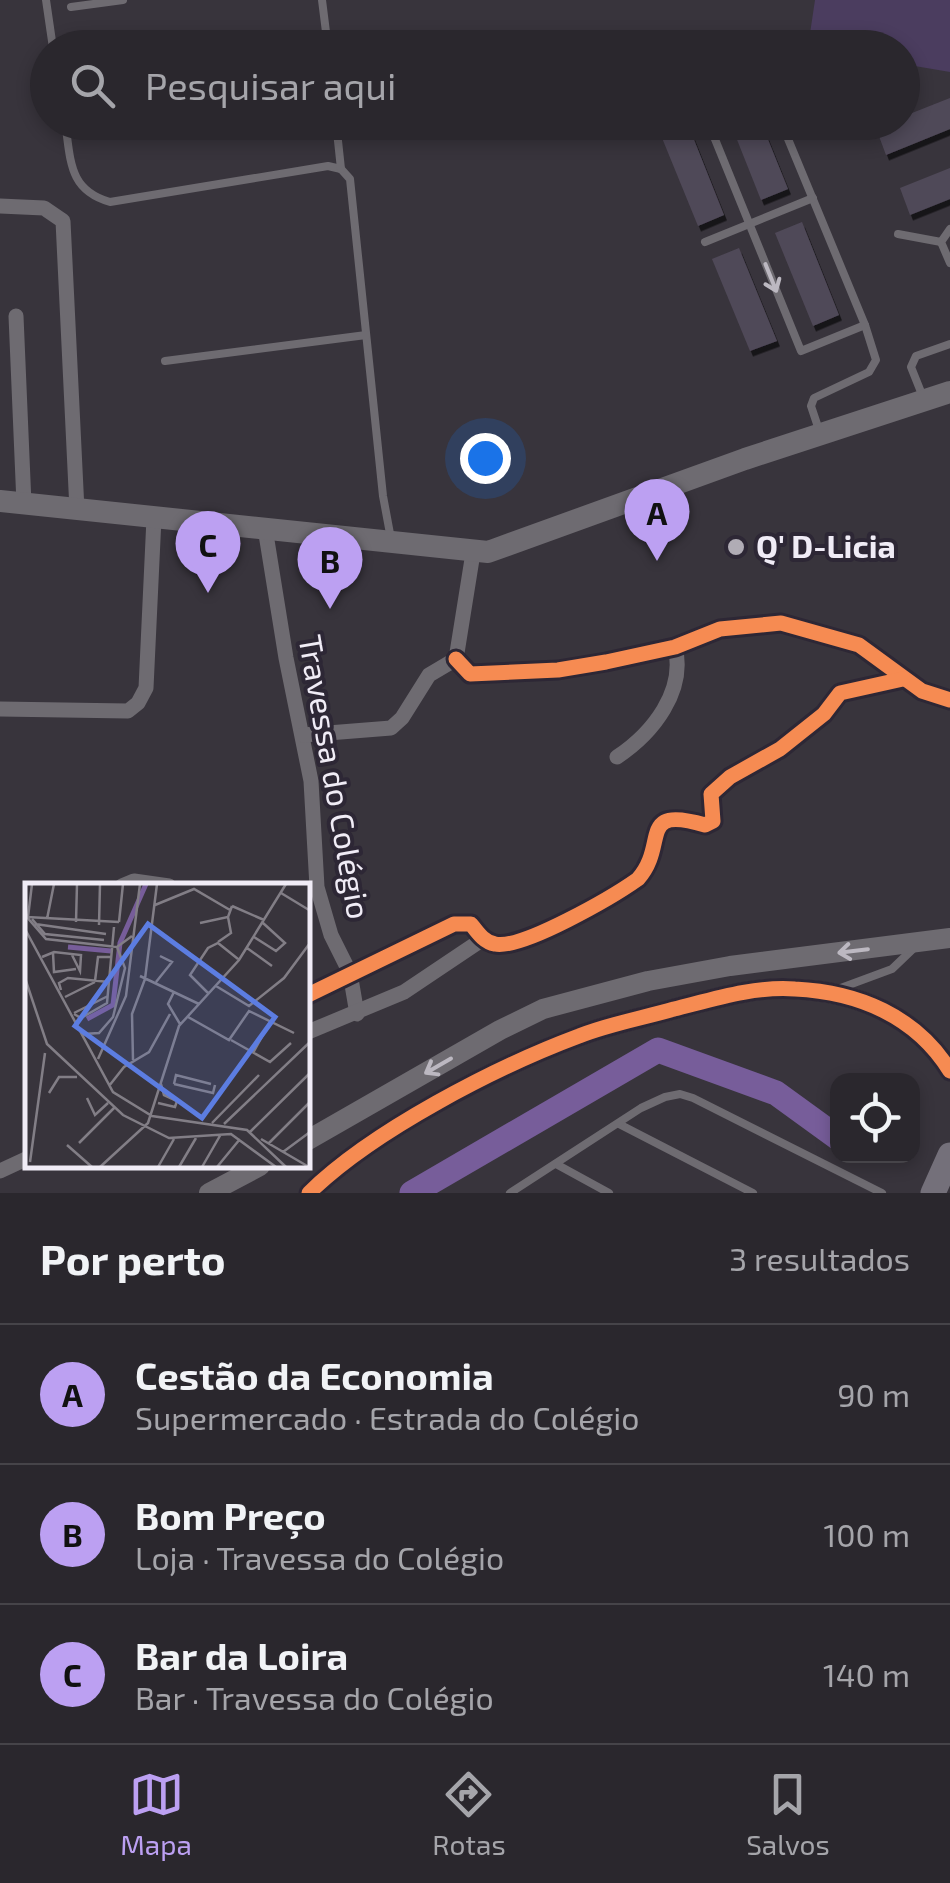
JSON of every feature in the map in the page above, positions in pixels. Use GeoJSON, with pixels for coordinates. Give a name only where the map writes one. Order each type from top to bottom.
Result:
{"type":"FeatureCollection","features":[{"type":"Feature","properties":{"kind":"main road"},"geometry":{"type":"LineString","coordinates":[[12,502],[473,553],[507,547],[820,434],[950,392]]}},
{"type":"Feature","properties":{"kind":"main road"},"geometry":{"type":"LineString","coordinates":[[933,1193],[950,1155]]}},
{"type":"Feature","properties":{"kind":"street"},"geometry":{"type":"LineString","coordinates":[[0,206],[44,208],[63,221],[76,510]]}},
{"type":"Feature","properties":{"kind":"street"},"geometry":{"type":"LineString","coordinates":[[12,502],[16,316]]}},
{"type":"Feature","properties":{"kind":"street"},"geometry":{"type":"LineString","coordinates":[[0,708],[128,711],[138,703],[146,688],[154,518]]}},
{"type":"Feature","properties":{"kind":"street","name":"Travessa do Colégio"},"geometry":{"type":"LineString","coordinates":[[265,528],[311,781],[312,888],[350,973],[356,1014]]}},
{"type":"Feature","properties":{"kind":"street"},"geometry":{"type":"LineString","coordinates":[[303,735],[391,728],[402,718],[429,675],[456,658],[473,553]]}},
{"type":"Feature","properties":{"kind":"street"},"geometry":{"type":"LineString","coordinates":[[456,658],[470,674],[558,670],[675,647],[720,629],[781,623],[859,645],[902,679],[950,700]]}},
{"type":"Feature","properties":{"kind":"street"},"geometry":{"type":"LineString","coordinates":[[617,757],[640,742],[656,721],[678,678],[675,647]]}},
{"type":"Feature","properties":{"kind":"street"},"geometry":{"type":"LineString","coordinates":[[310,994],[454,924],[472,924],[483,939],[493,944],[542,933],[624,889],[649,866],[657,829],[666,820],[678,817],[706,825],[714,821],[711,794],[824,714],[840,693],[902,679]]}},
{"type":"Feature","properties":{"kind":"street"},"geometry":{"type":"LineString","coordinates":[[310,1139],[543,1009],[648,981],[730,966],[950,938]]}},
{"type":"Feature","properties":{"kind":"street"},"geometry":{"type":"LineString","coordinates":[[310,1031],[404,992],[483,939]]}},
{"type":"Feature","properties":{"kind":"street"},"geometry":{"type":"LineString","coordinates":[[309,1193],[342,1164],[441,1101],[518,1063],[582,1034],[724,996],[761,990],[829,992],[861,1000],[918,1030],[950,1070]]}},
{"type":"Feature","properties":{"kind":"street"},"geometry":{"type":"LineString","coordinates":[[570,1001],[582,1034]]}},
{"type":"Feature","properties":{"kind":"street"},"geometry":{"type":"LineString","coordinates":[[500,1030],[518,1063]]}},
{"type":"Feature","properties":{"kind":"street"},"geometry":{"type":"LineString","coordinates":[[0,1171],[25,1159]]}},
{"type":"Feature","properties":{"kind":"street"},"geometry":{"type":"LineString","coordinates":[[208,1193],[256,1168]]}},
{"type":"Feature","properties":{"kind":"lane"},"geometry":{"type":"LineString","coordinates":[[46,0],[50,30]]}},
{"type":"Feature","properties":{"kind":"lane"},"geometry":{"type":"LineString","coordinates":[[71,7],[123,0]]}},
{"type":"Feature","properties":{"kind":"lane"},"geometry":{"type":"LineString","coordinates":[[322,0],[326,30]]}},
{"type":"Feature","properties":{"kind":"lane"},"geometry":{"type":"LineString","coordinates":[[69,140],[74,176],[92,197],[110,202],[328,166],[341,169],[350,179],[383,496],[392,544]]}},
{"type":"Feature","properties":{"kind":"lane"},"geometry":{"type":"LineString","coordinates":[[338,140],[341,169]]}},
{"type":"Feature","properties":{"kind":"lane"},"geometry":{"type":"LineString","coordinates":[[715,140],[801,351],[865,324]]}},
{"type":"Feature","properties":{"kind":"lane"},"geometry":{"type":"LineString","coordinates":[[789,140],[875,351],[874,367],[814,398],[810,406],[820,434]]}},
{"type":"Feature","properties":{"kind":"lane"},"geometry":{"type":"LineString","coordinates":[[705,242],[813,198]]}},
{"type":"Feature","properties":{"kind":"lane"},"geometry":{"type":"LineString","coordinates":[[940,242],[950,229]]}},
{"type":"Feature","properties":{"kind":"lane"},"geometry":{"type":"LineString","coordinates":[[898,234],[940,242]]}},
{"type":"Feature","properties":{"kind":"lane"},"geometry":{"type":"LineString","coordinates":[[940,242],[950,264]]}},
{"type":"Feature","properties":{"kind":"lane"},"geometry":{"type":"LineString","coordinates":[[164,361],[366,334]]}},
{"type":"Feature","properties":{"kind":"lane"},"geometry":{"type":"LineString","coordinates":[[924,400],[911,367],[916,356],[950,344]]}},
{"type":"Feature","properties":{"kind":"lane"},"geometry":{"type":"LineString","coordinates":[[829,992],[892,969],[919,943]]}},
{"type":"Feature","properties":{"kind":"lane"},"geometry":{"type":"LineString","coordinates":[[510,1193],[641,1108],[680,1094],[882,1193]]}},
{"type":"Feature","properties":{"kind":"lane"},"geometry":{"type":"LineString","coordinates":[[619,1124],[753,1193]]}},
{"type":"Feature","properties":{"kind":"lane"},"geometry":{"type":"LineString","coordinates":[[556,1164],[609,1193]]}},
{"type":"Feature","properties":{"kind":"lane"},"geometry":{"type":"LineString","coordinates":[[529,1181],[536,1193]]}},
{"type":"Feature","properties":{"kind":"shaded area"},"geometry":{"type":"Polygon","coordinates":[[[815,0],[950,0],[950,72],[920,67],[920,30],[811,30],[815,0]]]}},
{"type":"Feature","properties":{"kind":"building"},"geometry":{"type":"Polygon","coordinates":[[[950,98],[950,129],[886,155],[880,140],[920,140],[920,110],[950,98]]]}},
{"type":"Feature","properties":{"kind":"building"},"geometry":{"type":"Polygon","coordinates":[[[663,140],[694,140],[724,215],[698,226],[663,140]]]}},
{"type":"Feature","properties":{"kind":"building"},"geometry":{"type":"Polygon","coordinates":[[[737,140],[768,140],[788,189],[761,200],[737,140]]]}},
{"type":"Feature","properties":{"kind":"building"},"geometry":{"type":"Polygon","coordinates":[[[950,168],[950,199],[910,215],[900,188],[950,168]]]}},
{"type":"Feature","properties":{"kind":"building"},"geometry":{"type":"Polygon","coordinates":[[[802,222],[839,315],[813,326],[775,233],[802,222]]]}},
{"type":"Feature","properties":{"kind":"building"},"geometry":{"type":"Polygon","coordinates":[[[739,248],[777,341],[750,351],[712,259],[739,248]]]}},
{"type":"Feature","properties":{"kind":"waterway"},"geometry":{"type":"LineString","coordinates":[[412,1193],[658,1050],[776,1093],[830,1132]]}},
{"type":"Feature","properties":{"kind":"cycle path"},"geometry":{"type":"LineString","coordinates":[[456,659],[470,674],[558,670],[675,647],[720,629],[781,623],[859,645],[922,691],[950,700]]}},
{"type":"Feature","properties":{"kind":"cycle path"},"geometry":{"type":"LineString","coordinates":[[310,994],[454,924],[471,924],[488,941],[508,944],[546,931],[589,909],[638,879],[647,866],[662,824],[670,820],[705,825],[713,821],[711,794],[730,777],[780,749],[824,714],[840,693],[903,679]]}},
{"type":"Feature","properties":{"kind":"cycle path"},"geometry":{"type":"LineString","coordinates":[[309,1193],[400,1124],[511,1065],[602,1028],[734,994],[795,989],[863,1002],[883,1010],[920,1035],[950,1071]]}},
{"type":"Feature","properties":{"kind":"place","name":"Q' D-Licia"},"geometry":{"type":"Point","coordinates":[736,547]}},
{"type":"Feature","properties":{"kind":"place","name":"Cestão da Economia"},"geometry":{"type":"Point","coordinates":[657,561]}},
{"type":"Feature","properties":{"kind":"place","name":"Bar da Loira"},"geometry":{"type":"Point","coordinates":[208,593]}},
{"type":"Feature","properties":{"kind":"place","name":"Bom Preço"},"geometry":{"type":"Point","coordinates":[330,609]}}]}
